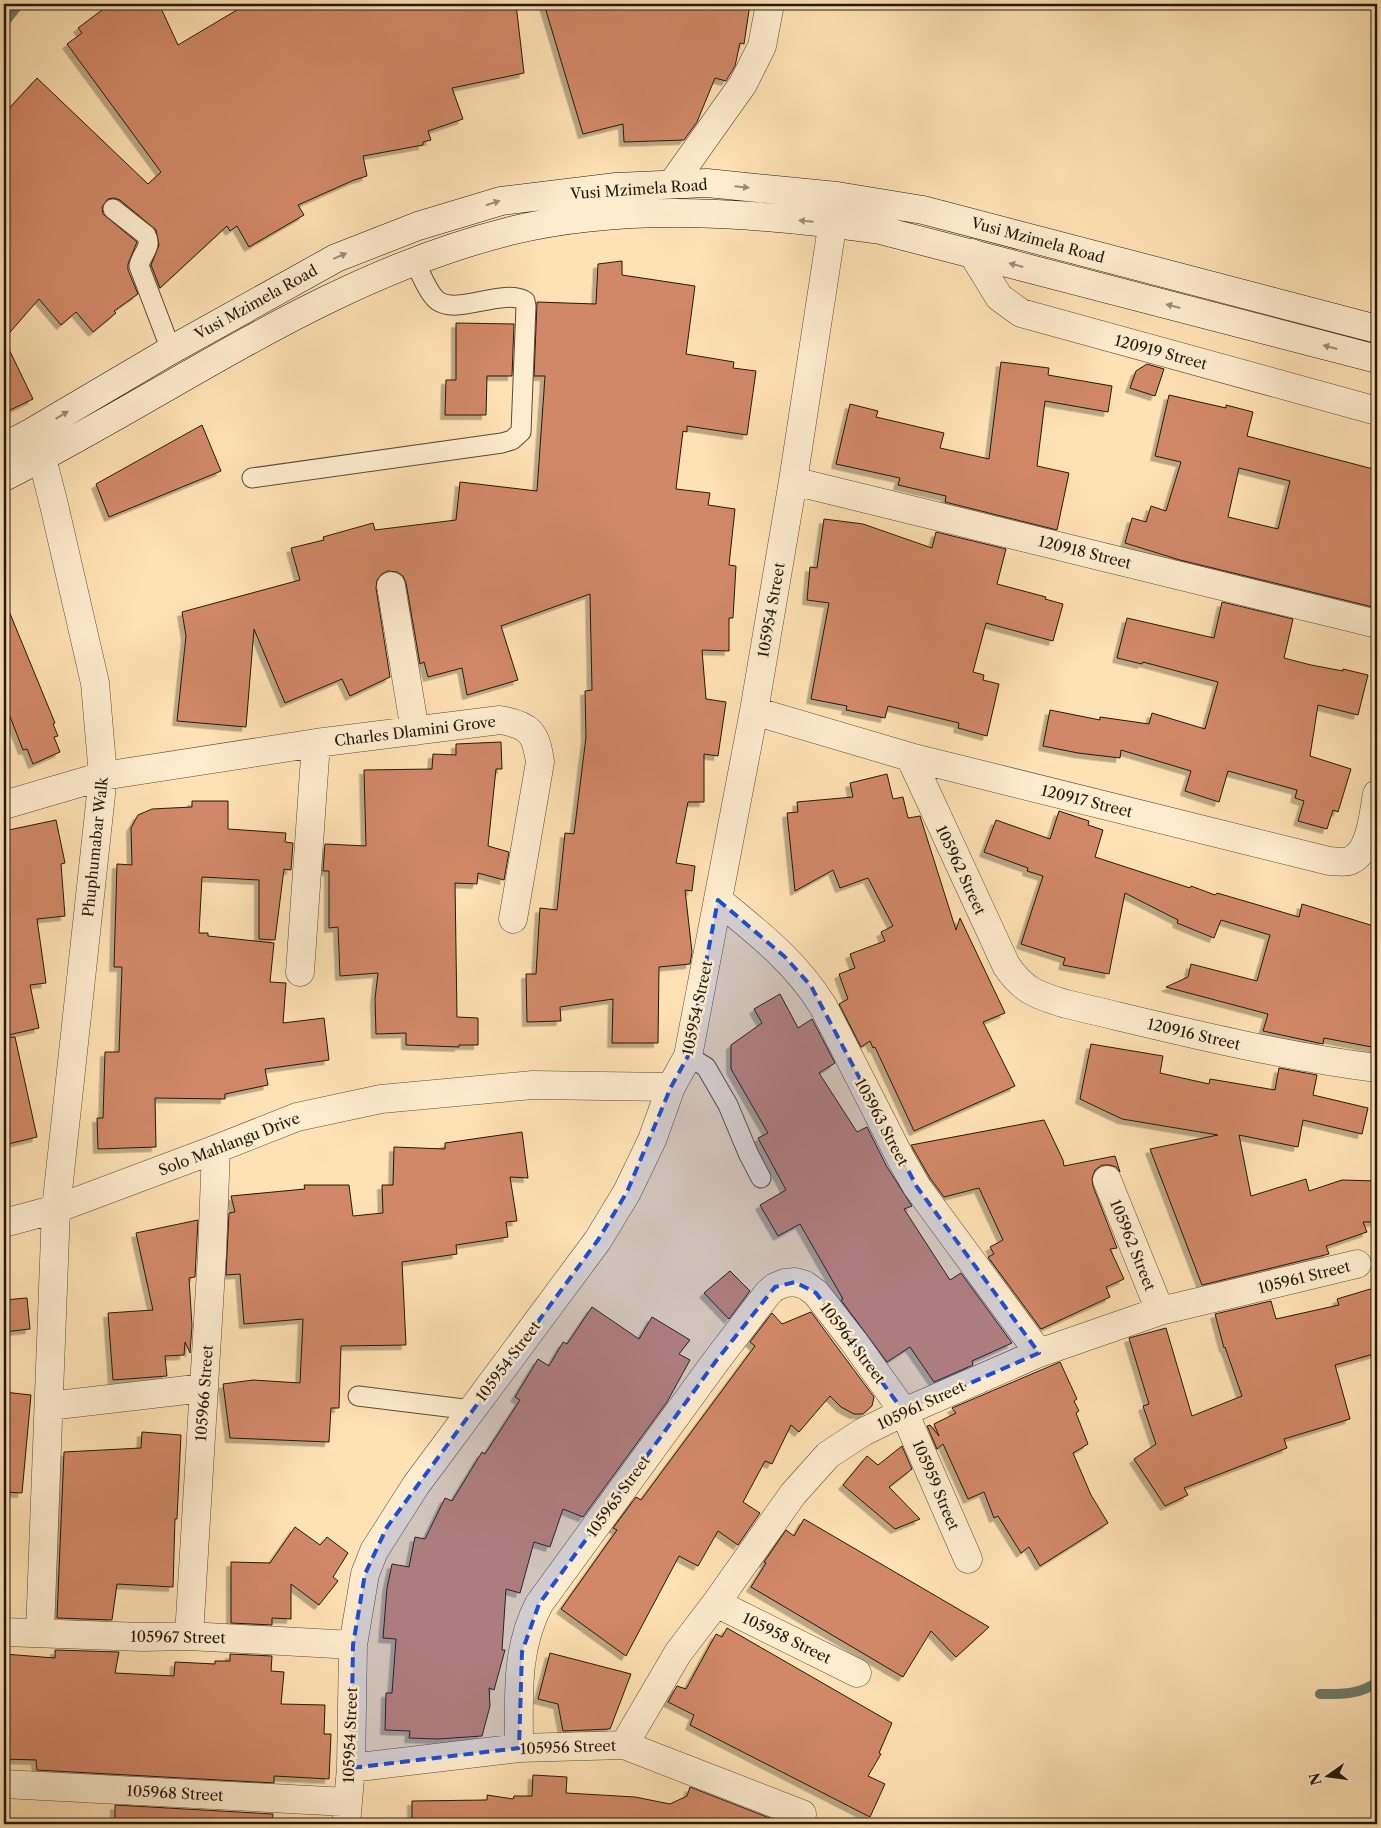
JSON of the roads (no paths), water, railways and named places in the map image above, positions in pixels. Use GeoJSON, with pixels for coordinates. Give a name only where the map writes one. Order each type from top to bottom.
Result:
{"type":"FeatureCollection","features":[{"type":"Feature","properties":{"kind":"street"},"geometry":{"type":"LineString","coordinates":[[672,184],[743,84],[762,46],[770,4]]}},
{"type":"Feature","properties":{"kind":"street","name":"Vusi Mzimela Road"},"geometry":{"type":"LineString","coordinates":[[4,447],[171,350],[336,258],[418,226],[501,201],[616,187],[707,183],[837,196],[923,210],[1377,329]]}},
{"type":"Feature","properties":{"kind":"street","name":"105954 Street"},"geometry":{"type":"LineString","coordinates":[[347,1813],[351,1768],[353,1645],[365,1574],[374,1551],[416,1484],[598,1240],[627,1192],[652,1140],[671,1087],[688,1056],[754,711],[793,481],[837,196]]}},
{"type":"Feature","properties":{"kind":"street","name":"Vusi Mzimela Road"},"geometry":{"type":"LineString","coordinates":[[4,477],[42,458],[277,325],[356,287],[415,262],[462,244],[512,231],[570,220],[627,215],[705,213],[880,230],[1377,359]]}},
{"type":"Feature","properties":{"kind":"street"},"geometry":{"type":"LineString","coordinates":[[397,234],[415,262]]}},
{"type":"Feature","properties":{"kind":"street","name":"120919 Street"},"geometry":{"type":"LineString","coordinates":[[972,253],[999,297],[1020,313],[1377,411]]}},
{"type":"Feature","properties":{"kind":"street","name":"Phuphumabar Walk"},"geometry":{"type":"LineString","coordinates":[[32,432],[42,458],[95,683],[103,776],[56,1209]]}},
{"type":"Feature","properties":{"kind":"street","name":"120918 Street"},"geometry":{"type":"LineString","coordinates":[[793,481],[1377,624]]}},
{"type":"Feature","properties":{"kind":"street"},"geometry":{"type":"LineString","coordinates":[[391,586],[415,731]]}},
{"type":"Feature","properties":{"kind":"street","name":"120917 Street"},"geometry":{"type":"LineString","coordinates":[[754,711],[910,756],[1329,861],[1347,862],[1358,856],[1365,847],[1377,794]]}},
{"type":"Feature","properties":{"kind":"street","name":"Charles Dlamini Grove"},"geometry":{"type":"LineString","coordinates":[[4,806],[103,776],[316,742],[500,720],[516,723],[530,731],[537,745],[540,762],[513,919]]}},
{"type":"Feature","properties":{"kind":"street","name":"Charles Dlamini Grove"},"geometry":{"type":"LineString","coordinates":[[300,972],[316,742]]}},
{"type":"Feature","properties":{"kind":"street","name":"105962 Street"},"geometry":{"type":"LineString","coordinates":[[910,756],[997,948],[1016,981]]}},
{"type":"Feature","properties":{"kind":"street","name":"105963 Street"},"geometry":{"type":"LineString","coordinates":[[718,900],[785,957],[811,986],[917,1186],[1039,1353]]}},
{"type":"Feature","properties":{"kind":"street","name":"120916 Street"},"geometry":{"type":"LineString","coordinates":[[1016,981],[1042,996],[1066,1004],[1275,1052],[1321,1061],[1377,1068]]}},
{"type":"Feature","properties":{"kind":"street","name":"Solo Mahlangu Drive"},"geometry":{"type":"LineString","coordinates":[[4,1223],[56,1209],[297,1117],[381,1099],[533,1085],[671,1087]]}},
{"type":"Feature","properties":{"kind":"street","name":"105966 Street"},"geometry":{"type":"LineString","coordinates":[[189,1636],[212,1254],[216,1149]]}},
{"type":"Feature","properties":{"kind":"street","name":"105962 Street"},"geometry":{"type":"LineString","coordinates":[[1107,1180],[1160,1311]]}},
{"type":"Feature","properties":{"kind":"street"},"geometry":{"type":"LineString","coordinates":[[40,1632],[56,1209]]}},
{"type":"Feature","properties":{"kind":"street","name":"105961 Street"},"geometry":{"type":"LineString","coordinates":[[624,1745],[678,1653],[793,1494],[828,1455],[863,1432],[1039,1353],[1160,1311],[1357,1264]]}},
{"type":"Feature","properties":{"kind":"street","name":"105964 Street"},"geometry":{"type":"LineString","coordinates":[[795,1282],[805,1285],[816,1293],[904,1412]]}},
{"type":"Feature","properties":{"kind":"street","name":"105965 Street"},"geometry":{"type":"LineString","coordinates":[[519,1748],[520,1666],[531,1620],[539,1604],[710,1369],[768,1294],[775,1287],[795,1282]]}},
{"type":"Feature","properties":{"kind":"street"},"geometry":{"type":"LineString","coordinates":[[49,1406],[204,1388]]}},
{"type":"Feature","properties":{"kind":"street","name":"105959 Street"},"geometry":{"type":"LineString","coordinates":[[904,1412],[968,1558]]}},
{"type":"Feature","properties":{"kind":"street","name":"105958 Street"},"geometry":{"type":"LineString","coordinates":[[716,1603],[857,1673]]}},
{"type":"Feature","properties":{"kind":"street","name":"105967 Street"},"geometry":{"type":"LineString","coordinates":[[4,1632],[142,1637],[189,1636],[353,1645]]}},
{"type":"Feature","properties":{"kind":"street","name":"105956 Street"},"geometry":{"type":"LineString","coordinates":[[351,1768],[519,1748],[624,1745],[802,1814]]}},
{"type":"Feature","properties":{"kind":"street","name":"105968 Street"},"geometry":{"type":"LineString","coordinates":[[4,1784],[347,1813]]}},
{"type":"Feature","properties":{"kind":"lane"},"geometry":{"type":"LineString","coordinates":[[113,209],[146,235],[149,240],[149,245],[140,260],[139,266],[171,350]]}},
{"type":"Feature","properties":{"kind":"lane"},"geometry":{"type":"LineString","coordinates":[[252,478],[502,443],[512,440],[521,432],[525,301],[519,297],[451,306],[438,301],[429,289],[415,262]]}},
{"type":"Feature","properties":{"kind":"lane"},"geometry":{"type":"LineString","coordinates":[[688,1056],[706,1067],[728,1104],[748,1153],[761,1178]]}},
{"type":"Feature","properties":{"kind":"lane"},"geometry":{"type":"LineString","coordinates":[[358,1396],[472,1410]]}},
{"type":"Feature","properties":{"kind":"waterway"},"geometry":{"type":"LineString","coordinates":[[4,23],[19,4]]}},
{"type":"Feature","properties":{"kind":"waterway"},"geometry":{"type":"LineString","coordinates":[[1320,1694],[1357,1692],[1377,1682]]}}]}
